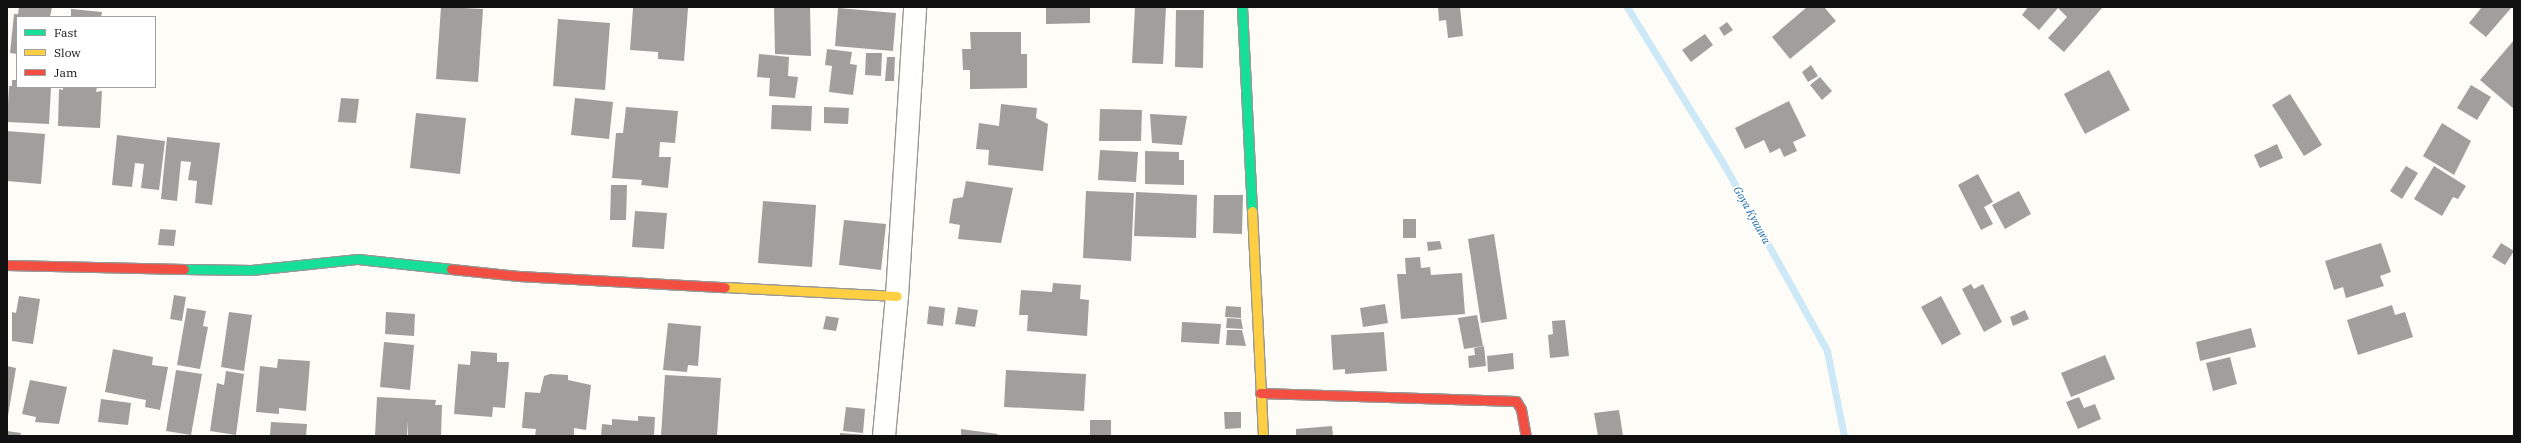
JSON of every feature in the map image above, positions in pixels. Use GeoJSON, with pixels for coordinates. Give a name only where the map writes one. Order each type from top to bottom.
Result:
{"type":"FeatureCollection","features":[{"type":"Feature","properties":{"kind":"street"},"geometry":{"type":"LineString","coordinates":[[884,436],[897,296],[916,7]]}},
{"type":"Feature","properties":{"kind":"street"},"geometry":{"type":"LineString","coordinates":[[1242,7],[1263,436]]}},
{"type":"Feature","properties":{"kind":"street"},"geometry":{"type":"LineString","coordinates":[[7,264],[251,270],[358,259],[519,276],[897,296]]}},
{"type":"Feature","properties":{"kind":"street"},"geometry":{"type":"LineString","coordinates":[[1260,393],[1516,401],[1521,409],[1526,436]]}},
{"type":"Feature","properties":{"kind":"building"},"geometry":{"type":"Polygon","coordinates":[[[19,7],[52,7],[50,16],[16,16],[16,54],[10,53],[14,14],[18,14],[19,7]]]}},
{"type":"Feature","properties":{"kind":"building"},"geometry":{"type":"Polygon","coordinates":[[[441,7],[483,9],[478,82],[436,79],[441,7]]]}},
{"type":"Feature","properties":{"kind":"building"},"geometry":{"type":"Polygon","coordinates":[[[774,7],[810,7],[811,56],[775,54],[774,7]]]}},
{"type":"Feature","properties":{"kind":"building"},"geometry":{"type":"Polygon","coordinates":[[[1046,7],[1090,7],[1090,23],[1046,24],[1046,7]]]}},
{"type":"Feature","properties":{"kind":"building"},"geometry":{"type":"Polygon","coordinates":[[[1135,7],[1166,7],[1163,64],[1132,63],[1135,7]]]}},
{"type":"Feature","properties":{"kind":"building"},"geometry":{"type":"Polygon","coordinates":[[[1438,7],[1460,7],[1463,36],[1448,38],[1446,20],[1439,21],[1438,7]]]}},
{"type":"Feature","properties":{"kind":"building"},"geometry":{"type":"Polygon","coordinates":[[[1807,7],[1824,7],[1836,21],[1790,59],[1772,37],[1807,7]]]}},
{"type":"Feature","properties":{"kind":"building"},"geometry":{"type":"Polygon","coordinates":[[[2028,7],[2102,8],[2064,52],[2048,38],[2067,17],[2058,8],[2039,30],[2022,15],[2028,7]]]}},
{"type":"Feature","properties":{"kind":"building"},"geometry":{"type":"Polygon","coordinates":[[[2482,7],[2512,7],[2486,37],[2469,23],[2482,7]]]}},
{"type":"Feature","properties":{"kind":"building"},"geometry":{"type":"Polygon","coordinates":[[[633,8],[688,8],[684,61],[658,59],[658,52],[630,50],[633,8]]]}},
{"type":"Feature","properties":{"kind":"building"},"geometry":{"type":"Polygon","coordinates":[[[838,8],[896,13],[893,51],[835,46],[838,8]]]}},
{"type":"Feature","properties":{"kind":"building"},"geometry":{"type":"Polygon","coordinates":[[[71,9],[102,12],[101,16],[71,16],[71,9]]]}},
{"type":"Feature","properties":{"kind":"building"},"geometry":{"type":"Polygon","coordinates":[[[1176,10],[1204,10],[1203,68],[1175,67],[1176,10]]]}},
{"type":"Feature","properties":{"kind":"building"},"geometry":{"type":"Polygon","coordinates":[[[558,19],[610,23],[605,90],[553,86],[558,19]]]}},
{"type":"Feature","properties":{"kind":"building"},"geometry":{"type":"Polygon","coordinates":[[[1727,22],[1733,30],[1724,36],[1719,28],[1727,22]]]}},
{"type":"Feature","properties":{"kind":"building"},"geometry":{"type":"Polygon","coordinates":[[[970,32],[1021,32],[1021,54],[1027,54],[1027,88],[970,89],[970,70],[963,70],[962,49],[971,49],[970,32]]]}},
{"type":"Feature","properties":{"kind":"building"},"geometry":{"type":"Polygon","coordinates":[[[1705,34],[1713,45],[1691,62],[1682,50],[1705,34]]]}},
{"type":"Feature","properties":{"kind":"building"},"geometry":{"type":"Polygon","coordinates":[[[2514,40],[2514,109],[2480,80],[2514,40]]]}},
{"type":"Feature","properties":{"kind":"building"},"geometry":{"type":"Polygon","coordinates":[[[827,49],[852,52],[850,64],[857,65],[853,95],[829,92],[832,66],[825,65],[827,49]]]}},
{"type":"Feature","properties":{"kind":"building"},"geometry":{"type":"Polygon","coordinates":[[[866,53],[882,53],[881,76],[865,75],[866,53]]]}},
{"type":"Feature","properties":{"kind":"building"},"geometry":{"type":"Polygon","coordinates":[[[759,54],[789,57],[788,76],[798,77],[795,98],[769,96],[770,78],[757,77],[759,54]]]}},
{"type":"Feature","properties":{"kind":"building"},"geometry":{"type":"Polygon","coordinates":[[[887,57],[895,57],[894,81],[885,81],[887,57]]]}},
{"type":"Feature","properties":{"kind":"building"},"geometry":{"type":"Polygon","coordinates":[[[1811,65],[1818,76],[1808,82],[1802,72],[1811,65]]]}},
{"type":"Feature","properties":{"kind":"building"},"geometry":{"type":"Polygon","coordinates":[[[2109,70],[2130,110],[2085,134],[2064,94],[2109,70]]]}},
{"type":"Feature","properties":{"kind":"building"},"geometry":{"type":"Polygon","coordinates":[[[1820,77],[1832,91],[1822,100],[1810,85],[1820,77]]]}},
{"type":"Feature","properties":{"kind":"building"},"geometry":{"type":"Polygon","coordinates":[[[12,80],[16,80],[16,88],[51,88],[49,124],[7,122],[9,86],[12,86],[12,80]]]}},
{"type":"Feature","properties":{"kind":"building"},"geometry":{"type":"Polygon","coordinates":[[[2471,85],[2491,97],[2477,120],[2457,108],[2471,85]]]}},
{"type":"Feature","properties":{"kind":"building"},"geometry":{"type":"Polygon","coordinates":[[[63,88],[97,88],[96,92],[102,91],[100,128],[58,126],[59,89],[63,90],[63,88]]]}},
{"type":"Feature","properties":{"kind":"building"},"geometry":{"type":"Polygon","coordinates":[[[2290,94],[2322,145],[2304,156],[2272,105],[2290,94]]]}},
{"type":"Feature","properties":{"kind":"building"},"geometry":{"type":"Polygon","coordinates":[[[341,98],[359,99],[356,123],[338,122],[341,98]]]}},
{"type":"Feature","properties":{"kind":"building"},"geometry":{"type":"Polygon","coordinates":[[[575,98],[613,102],[609,139],[571,135],[575,98]]]}},
{"type":"Feature","properties":{"kind":"building"},"geometry":{"type":"Polygon","coordinates":[[[1789,101],[1806,136],[1793,142],[1797,151],[1784,157],[1780,148],[1770,153],[1764,140],[1745,149],[1735,128],[1789,101]]]}},
{"type":"Feature","properties":{"kind":"building"},"geometry":{"type":"Polygon","coordinates":[[[1001,104],[1037,108],[1036,118],[1048,124],[1043,171],[988,165],[989,150],[976,149],[979,123],[999,126],[1001,104]]]}},
{"type":"Feature","properties":{"kind":"building"},"geometry":{"type":"Polygon","coordinates":[[[772,105],[812,106],[811,131],[771,129],[772,105]]]}},
{"type":"Feature","properties":{"kind":"building"},"geometry":{"type":"Polygon","coordinates":[[[626,107],[678,111],[675,143],[660,142],[659,157],[671,157],[668,188],[641,185],[642,180],[612,178],[616,133],[623,133],[626,107]]]}},
{"type":"Feature","properties":{"kind":"building"},"geometry":{"type":"Polygon","coordinates":[[[824,107],[849,108],[848,124],[824,123],[824,107]]]}},
{"type":"Feature","properties":{"kind":"building"},"geometry":{"type":"Polygon","coordinates":[[[1100,109],[1142,110],[1141,141],[1099,141],[1100,109]]]}},
{"type":"Feature","properties":{"kind":"building"},"geometry":{"type":"Polygon","coordinates":[[[416,113],[466,118],[460,174],[410,168],[416,113]]]}},
{"type":"Feature","properties":{"kind":"building"},"geometry":{"type":"Polygon","coordinates":[[[1150,114],[1187,116],[1182,145],[1152,143],[1150,114]]]}},
{"type":"Feature","properties":{"kind":"building"},"geometry":{"type":"Polygon","coordinates":[[[2442,123],[2471,141],[2454,175],[2423,156],[2442,123]]]}},
{"type":"Feature","properties":{"kind":"building"},"geometry":{"type":"Polygon","coordinates":[[[7,131],[45,134],[41,184],[7,181],[7,131]]]}},
{"type":"Feature","properties":{"kind":"building"},"geometry":{"type":"Polygon","coordinates":[[[117,135],[165,141],[159,190],[141,188],[144,164],[135,163],[132,187],[112,185],[117,135]]]}},
{"type":"Feature","properties":{"kind":"building"},"geometry":{"type":"Polygon","coordinates":[[[167,137],[220,143],[212,205],[195,203],[197,181],[188,180],[191,162],[181,161],[177,201],[161,199],[167,137]]]}},
{"type":"Feature","properties":{"kind":"building"},"geometry":{"type":"Polygon","coordinates":[[[2277,144],[2283,158],[2260,168],[2254,155],[2277,144]]]}},
{"type":"Feature","properties":{"kind":"building"},"geometry":{"type":"Polygon","coordinates":[[[1100,150],[1138,152],[1136,182],[1098,180],[1100,150]]]}},
{"type":"Feature","properties":{"kind":"building"},"geometry":{"type":"Polygon","coordinates":[[[1145,151],[1179,152],[1179,160],[1184,160],[1184,185],[1145,184],[1145,151]]]}},
{"type":"Feature","properties":{"kind":"building"},"geometry":{"type":"Polygon","coordinates":[[[2406,166],[2418,173],[2402,199],[2390,191],[2406,166]]]}},
{"type":"Feature","properties":{"kind":"building"},"geometry":{"type":"Polygon","coordinates":[[[2434,166],[2466,186],[2458,199],[2453,197],[2442,216],[2414,199],[2434,166]]]}},
{"type":"Feature","properties":{"kind":"building"},"geometry":{"type":"Polygon","coordinates":[[[1978,174],[1993,202],[1984,207],[1993,224],[1981,230],[1958,185],[1978,174]]]}},
{"type":"Feature","properties":{"kind":"building"},"geometry":{"type":"Polygon","coordinates":[[[966,181],[1013,188],[1001,243],[958,239],[960,225],[949,223],[953,199],[963,197],[966,181]]]}},
{"type":"Feature","properties":{"kind":"building"},"geometry":{"type":"Polygon","coordinates":[[[611,185],[627,185],[626,220],[610,220],[611,185]]]}},
{"type":"Feature","properties":{"kind":"building"},"geometry":{"type":"Polygon","coordinates":[[[1086,191],[1134,193],[1131,261],[1083,258],[1086,191]]]}},
{"type":"Feature","properties":{"kind":"building"},"geometry":{"type":"Polygon","coordinates":[[[2019,191],[2031,214],[2005,229],[1992,205],[2019,191]]]}},
{"type":"Feature","properties":{"kind":"building"},"geometry":{"type":"Polygon","coordinates":[[[1136,192],[1197,195],[1196,238],[1134,236],[1136,192]]]}},
{"type":"Feature","properties":{"kind":"building"},"geometry":{"type":"Polygon","coordinates":[[[1214,195],[1243,195],[1242,234],[1213,233],[1214,195]]]}},
{"type":"Feature","properties":{"kind":"building"},"geometry":{"type":"Polygon","coordinates":[[[763,201],[816,205],[812,267],[758,263],[763,201]]]}},
{"type":"Feature","properties":{"kind":"building"},"geometry":{"type":"Polygon","coordinates":[[[635,211],[667,213],[664,249],[632,247],[635,211]]]}},
{"type":"Feature","properties":{"kind":"building"},"geometry":{"type":"Polygon","coordinates":[[[1403,219],[1416,219],[1416,238],[1403,238],[1403,219]]]}},
{"type":"Feature","properties":{"kind":"building"},"geometry":{"type":"Polygon","coordinates":[[[844,220],[886,224],[881,270],[839,265],[844,220]]]}},
{"type":"Feature","properties":{"kind":"building"},"geometry":{"type":"Polygon","coordinates":[[[160,229],[176,230],[174,246],[158,245],[160,229]]]}},
{"type":"Feature","properties":{"kind":"building"},"geometry":{"type":"Polygon","coordinates":[[[1494,234],[1507,319],[1481,323],[1468,239],[1494,234]]]}},
{"type":"Feature","properties":{"kind":"building"},"geometry":{"type":"Polygon","coordinates":[[[1440,241],[1442,249],[1428,251],[1427,242],[1440,241]]]}},
{"type":"Feature","properties":{"kind":"building"},"geometry":{"type":"Polygon","coordinates":[[[2381,243],[2391,272],[2380,276],[2384,286],[2346,298],[2343,287],[2334,290],[2325,261],[2381,243]]]}},
{"type":"Feature","properties":{"kind":"building"},"geometry":{"type":"Polygon","coordinates":[[[2501,243],[2514,251],[2505,265],[2492,257],[2501,243]]]}},
{"type":"Feature","properties":{"kind":"building"},"geometry":{"type":"Polygon","coordinates":[[[1420,257],[1421,268],[1430,267],[1431,275],[1462,273],[1465,314],[1401,319],[1397,274],[1406,274],[1405,258],[1420,257]]]}},
{"type":"Feature","properties":{"kind":"building"},"geometry":{"type":"Polygon","coordinates":[[[1053,283],[1081,285],[1080,299],[1089,300],[1087,336],[1027,331],[1028,315],[1019,315],[1021,290],[1052,292],[1053,283]]]}},
{"type":"Feature","properties":{"kind":"building"},"geometry":{"type":"Polygon","coordinates":[[[1971,284],[1974,289],[1983,284],[2002,322],[1984,332],[1962,289],[1971,284]]]}},
{"type":"Feature","properties":{"kind":"building"},"geometry":{"type":"Polygon","coordinates":[[[174,295],[186,297],[182,321],[170,319],[174,295]]]}},
{"type":"Feature","properties":{"kind":"building"},"geometry":{"type":"Polygon","coordinates":[[[19,296],[40,299],[33,344],[12,341],[12,312],[16,313],[19,296]]]}},
{"type":"Feature","properties":{"kind":"building"},"geometry":{"type":"Polygon","coordinates":[[[1941,296],[1961,334],[1942,345],[1921,307],[1941,296]]]}},
{"type":"Feature","properties":{"kind":"building"},"geometry":{"type":"Polygon","coordinates":[[[1385,304],[1388,323],[1363,327],[1360,308],[1385,304]]]}},
{"type":"Feature","properties":{"kind":"building"},"geometry":{"type":"Polygon","coordinates":[[[2392,305],[2395,315],[2405,312],[2413,337],[2358,355],[2347,320],[2392,305]]]}},
{"type":"Feature","properties":{"kind":"building"},"geometry":{"type":"Polygon","coordinates":[[[929,306],[945,308],[943,326],[927,324],[929,306]]]}},
{"type":"Feature","properties":{"kind":"building"},"geometry":{"type":"Polygon","coordinates":[[[1226,306],[1241,307],[1241,318],[1225,317],[1226,306]]]}},
{"type":"Feature","properties":{"kind":"building"},"geometry":{"type":"Polygon","coordinates":[[[958,307],[978,310],[975,327],[955,324],[958,307]]]}},
{"type":"Feature","properties":{"kind":"building"},"geometry":{"type":"Polygon","coordinates":[[[187,308],[206,311],[203,326],[208,327],[200,369],[177,365],[187,308]]]}},
{"type":"Feature","properties":{"kind":"building"},"geometry":{"type":"Polygon","coordinates":[[[2025,310],[2029,319],[2013,326],[2010,317],[2025,310]]]}},
{"type":"Feature","properties":{"kind":"building"},"geometry":{"type":"Polygon","coordinates":[[[229,312],[252,315],[244,371],[221,367],[229,312]]]}},
{"type":"Feature","properties":{"kind":"building"},"geometry":{"type":"Polygon","coordinates":[[[386,312],[415,314],[414,336],[385,334],[386,312]]]}},
{"type":"Feature","properties":{"kind":"building"},"geometry":{"type":"Polygon","coordinates":[[[1477,315],[1483,346],[1464,349],[1458,318],[1477,315]]]}},
{"type":"Feature","properties":{"kind":"building"},"geometry":{"type":"Polygon","coordinates":[[[826,316],[839,318],[836,331],[823,329],[826,316]]]}},
{"type":"Feature","properties":{"kind":"building"},"geometry":{"type":"Polygon","coordinates":[[[1227,318],[1241,319],[1243,329],[1226,328],[1227,318]]]}},
{"type":"Feature","properties":{"kind":"building"},"geometry":{"type":"Polygon","coordinates":[[[1565,320],[1569,356],[1550,358],[1548,335],[1553,334],[1552,321],[1565,320]]]}},
{"type":"Feature","properties":{"kind":"building"},"geometry":{"type":"Polygon","coordinates":[[[1182,322],[1221,324],[1219,344],[1181,342],[1182,322]]]}},
{"type":"Feature","properties":{"kind":"building"},"geometry":{"type":"Polygon","coordinates":[[[668,323],[701,326],[698,366],[688,365],[687,372],[663,370],[668,323]]]}},
{"type":"Feature","properties":{"kind":"building"},"geometry":{"type":"Polygon","coordinates":[[[2251,328],[2256,347],[2200,361],[2196,342],[2251,328]]]}},
{"type":"Feature","properties":{"kind":"building"},"geometry":{"type":"Polygon","coordinates":[[[1227,330],[1242,330],[1246,346],[1226,345],[1227,330]]]}},
{"type":"Feature","properties":{"kind":"building"},"geometry":{"type":"Polygon","coordinates":[[[1384,332],[1387,371],[1345,374],[1345,369],[1333,370],[1331,335],[1384,332]]]}},
{"type":"Feature","properties":{"kind":"building"},"geometry":{"type":"Polygon","coordinates":[[[384,342],[414,345],[410,390],[380,387],[384,342]]]}},
{"type":"Feature","properties":{"kind":"building"},"geometry":{"type":"Polygon","coordinates":[[[1484,346],[1486,366],[1469,368],[1468,356],[1475,355],[1474,348],[1484,346]]]}},
{"type":"Feature","properties":{"kind":"building"},"geometry":{"type":"Polygon","coordinates":[[[113,349],[153,357],[152,365],[168,367],[160,410],[145,407],[146,400],[105,392],[113,349]]]}},
{"type":"Feature","properties":{"kind":"building"},"geometry":{"type":"Polygon","coordinates":[[[471,351],[497,353],[497,362],[509,362],[505,408],[493,407],[492,417],[454,414],[458,364],[470,365],[471,351]]]}},
{"type":"Feature","properties":{"kind":"building"},"geometry":{"type":"Polygon","coordinates":[[[1513,353],[1514,369],[1488,372],[1487,356],[1513,353]]]}},
{"type":"Feature","properties":{"kind":"building"},"geometry":{"type":"Polygon","coordinates":[[[2105,355],[2115,379],[2071,397],[2061,373],[2105,355]]]}},
{"type":"Feature","properties":{"kind":"building"},"geometry":{"type":"Polygon","coordinates":[[[2230,357],[2237,384],[2213,391],[2206,363],[2230,357]]]}},
{"type":"Feature","properties":{"kind":"building"},"geometry":{"type":"Polygon","coordinates":[[[278,359],[310,361],[306,411],[279,408],[279,414],[256,412],[260,366],[277,368],[278,359]]]}},
{"type":"Feature","properties":{"kind":"building"},"geometry":{"type":"Polygon","coordinates":[[[7,366],[16,368],[8,416],[7,416],[7,366]]]}},
{"type":"Feature","properties":{"kind":"building"},"geometry":{"type":"Polygon","coordinates":[[[176,370],[202,374],[191,435],[166,431],[176,370]]]}},
{"type":"Feature","properties":{"kind":"building"},"geometry":{"type":"Polygon","coordinates":[[[1006,370],[1086,374],[1084,411],[1004,407],[1006,370]]]}},
{"type":"Feature","properties":{"kind":"building"},"geometry":{"type":"Polygon","coordinates":[[[226,371],[244,374],[236,435],[210,431],[217,383],[224,385],[226,371]]]}},
{"type":"Feature","properties":{"kind":"building"},"geometry":{"type":"Polygon","coordinates":[[[550,374],[568,375],[568,380],[591,385],[586,430],[574,428],[574,436],[535,436],[536,429],[522,428],[525,392],[540,393],[544,376],[550,374]]]}},
{"type":"Feature","properties":{"kind":"building"},"geometry":{"type":"Polygon","coordinates":[[[665,375],[721,378],[717,436],[661,436],[665,375]]]}},
{"type":"Feature","properties":{"kind":"building"},"geometry":{"type":"Polygon","coordinates":[[[30,380],[67,387],[59,424],[35,422],[36,417],[22,414],[30,380]]]}},
{"type":"Feature","properties":{"kind":"building"},"geometry":{"type":"Polygon","coordinates":[[[377,397],[436,400],[435,405],[442,405],[441,436],[408,436],[408,421],[407,436],[375,436],[377,397]]]}},
{"type":"Feature","properties":{"kind":"building"},"geometry":{"type":"Polygon","coordinates":[[[2079,397],[2084,408],[2095,404],[2101,419],[2078,429],[2066,402],[2079,397]]]}},
{"type":"Feature","properties":{"kind":"building"},"geometry":{"type":"Polygon","coordinates":[[[101,399],[131,403],[128,425],[98,422],[101,399]]]}},
{"type":"Feature","properties":{"kind":"building"},"geometry":{"type":"Polygon","coordinates":[[[846,407],[865,409],[863,433],[843,431],[846,407]]]}},
{"type":"Feature","properties":{"kind":"building"},"geometry":{"type":"Polygon","coordinates":[[[1619,410],[1623,436],[1598,436],[1594,413],[1619,410]]]}},
{"type":"Feature","properties":{"kind":"building"},"geometry":{"type":"Polygon","coordinates":[[[1224,412],[1241,412],[1241,428],[1225,429],[1224,412]]]}},
{"type":"Feature","properties":{"kind":"building"},"geometry":{"type":"Polygon","coordinates":[[[638,416],[655,417],[654,436],[601,436],[602,424],[612,425],[612,419],[638,421],[638,416]]]}},
{"type":"Feature","properties":{"kind":"building"},"geometry":{"type":"Polygon","coordinates":[[[1090,420],[1111,420],[1111,436],[1090,436],[1090,420]]]}},
{"type":"Feature","properties":{"kind":"building"},"geometry":{"type":"Polygon","coordinates":[[[271,422],[307,424],[306,436],[270,436],[271,422]]]}},
{"type":"Feature","properties":{"kind":"building"},"geometry":{"type":"Polygon","coordinates":[[[1332,426],[1333,436],[1296,436],[1296,429],[1332,426]]]}},
{"type":"Feature","properties":{"kind":"building"},"geometry":{"type":"Polygon","coordinates":[[[961,429],[998,434],[997,436],[961,436],[961,429]]]}},
{"type":"Feature","properties":{"kind":"building"},"geometry":{"type":"Polygon","coordinates":[[[7,431],[21,433],[20,436],[7,436],[7,431]]]}},
{"type":"Feature","properties":{"kind":"building"},"geometry":{"type":"Polygon","coordinates":[[[840,433],[866,435],[866,436],[840,436],[840,433]]]}},
{"type":"Feature","properties":{"kind":"waterway","name":"Goya Kyauwa"},"geometry":{"type":"LineString","coordinates":[[1627,7],[1723,163],[1827,351],[1844,436]]}},
{"type":"Feature","properties":{"kind":"traffic: fast"},"geometry":{"type":"LineString","coordinates":[[1242,7],[1252,211]]}},
{"type":"Feature","properties":{"kind":"traffic: fast"},"geometry":{"type":"LineString","coordinates":[[184,269],[251,270],[358,259],[451,269]]}},
{"type":"Feature","properties":{"kind":"traffic: slow"},"geometry":{"type":"LineString","coordinates":[[1252,211],[1263,436]]}},
{"type":"Feature","properties":{"kind":"traffic: slow"},"geometry":{"type":"LineString","coordinates":[[725,287],[897,296]]}},
{"type":"Feature","properties":{"kind":"traffic: jam"},"geometry":{"type":"LineString","coordinates":[[7,265],[184,269]]}},
{"type":"Feature","properties":{"kind":"traffic: jam"},"geometry":{"type":"LineString","coordinates":[[451,269],[519,276],[725,287]]}},
{"type":"Feature","properties":{"kind":"traffic: jam"},"geometry":{"type":"LineString","coordinates":[[1260,393],[1516,401],[1521,409],[1526,436]]}}]}
